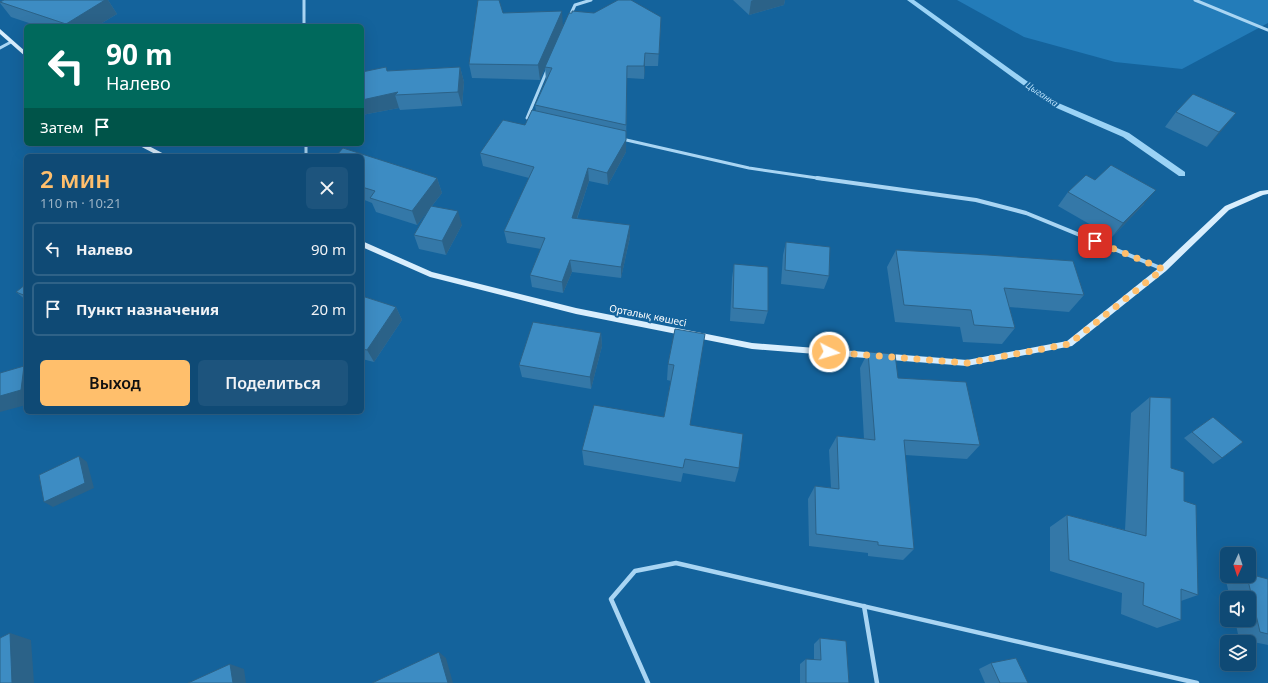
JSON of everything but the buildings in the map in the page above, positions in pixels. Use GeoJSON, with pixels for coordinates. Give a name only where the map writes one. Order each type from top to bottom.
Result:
{"type":"FeatureCollection","features":[{"type":"Feature","properties":{"kind":"street"},"geometry":{"type":"LineString","coordinates":[[304,0],[304,24]]}},
{"type":"Feature","properties":{"kind":"street"},"geometry":{"type":"LineString","coordinates":[[566,26],[575,5],[590,0]]}},
{"type":"Feature","properties":{"kind":"street"},"geometry":{"type":"LineString","coordinates":[[1195,0],[1268,30]]}},
{"type":"Feature","properties":{"kind":"street"},"geometry":{"type":"LineString","coordinates":[[0,31],[24,53]]}},
{"type":"Feature","properties":{"kind":"street"},"geometry":{"type":"LineString","coordinates":[[0,48],[12,42]]}},
{"type":"Feature","properties":{"kind":"street"},"geometry":{"type":"LineString","coordinates":[[534,120],[527,118],[551,61]]}},
{"type":"Feature","properties":{"kind":"street"},"geometry":{"type":"LineString","coordinates":[[619,138],[749,168],[976,200],[1026,213],[1163,269]]}},
{"type":"Feature","properties":{"kind":"street"},"geometry":{"type":"LineString","coordinates":[[143,146],[161,154]]}},
{"type":"Feature","properties":{"kind":"street","name":"Орталық көшесі"},"geometry":{"type":"LineString","coordinates":[[364,245],[430,274],[576,311],[752,346],[967,363],[1069,344],[1163,269],[1227,208],[1262,193],[1268,192]]}},
{"type":"Feature","properties":{"kind":"street"},"geometry":{"type":"LineString","coordinates":[[648,683],[610,599],[635,572],[676,563],[1197,683]]}},
{"type":"Feature","properties":{"kind":"street"},"geometry":{"type":"LineString","coordinates":[[864,606],[877,683]]}},
{"type":"Feature","properties":{"kind":"shaded area"},"geometry":{"type":"Polygon","coordinates":[[[957,0],[1268,0],[1268,23],[1182,69],[1115,62],[1024,37],[957,0]]]}},
{"type":"Feature","properties":{"kind":"waterway","name":"Цыганка"},"geometry":{"type":"LineString","coordinates":[[910,0],[1054,104],[1126,135],[1182,174]]}},
{"type":"Feature","properties":{"kind":"route"},"geometry":{"type":"LineString","coordinates":[[829,352],[967,363],[1069,344],[1163,269],[1095,241]]}}]}
